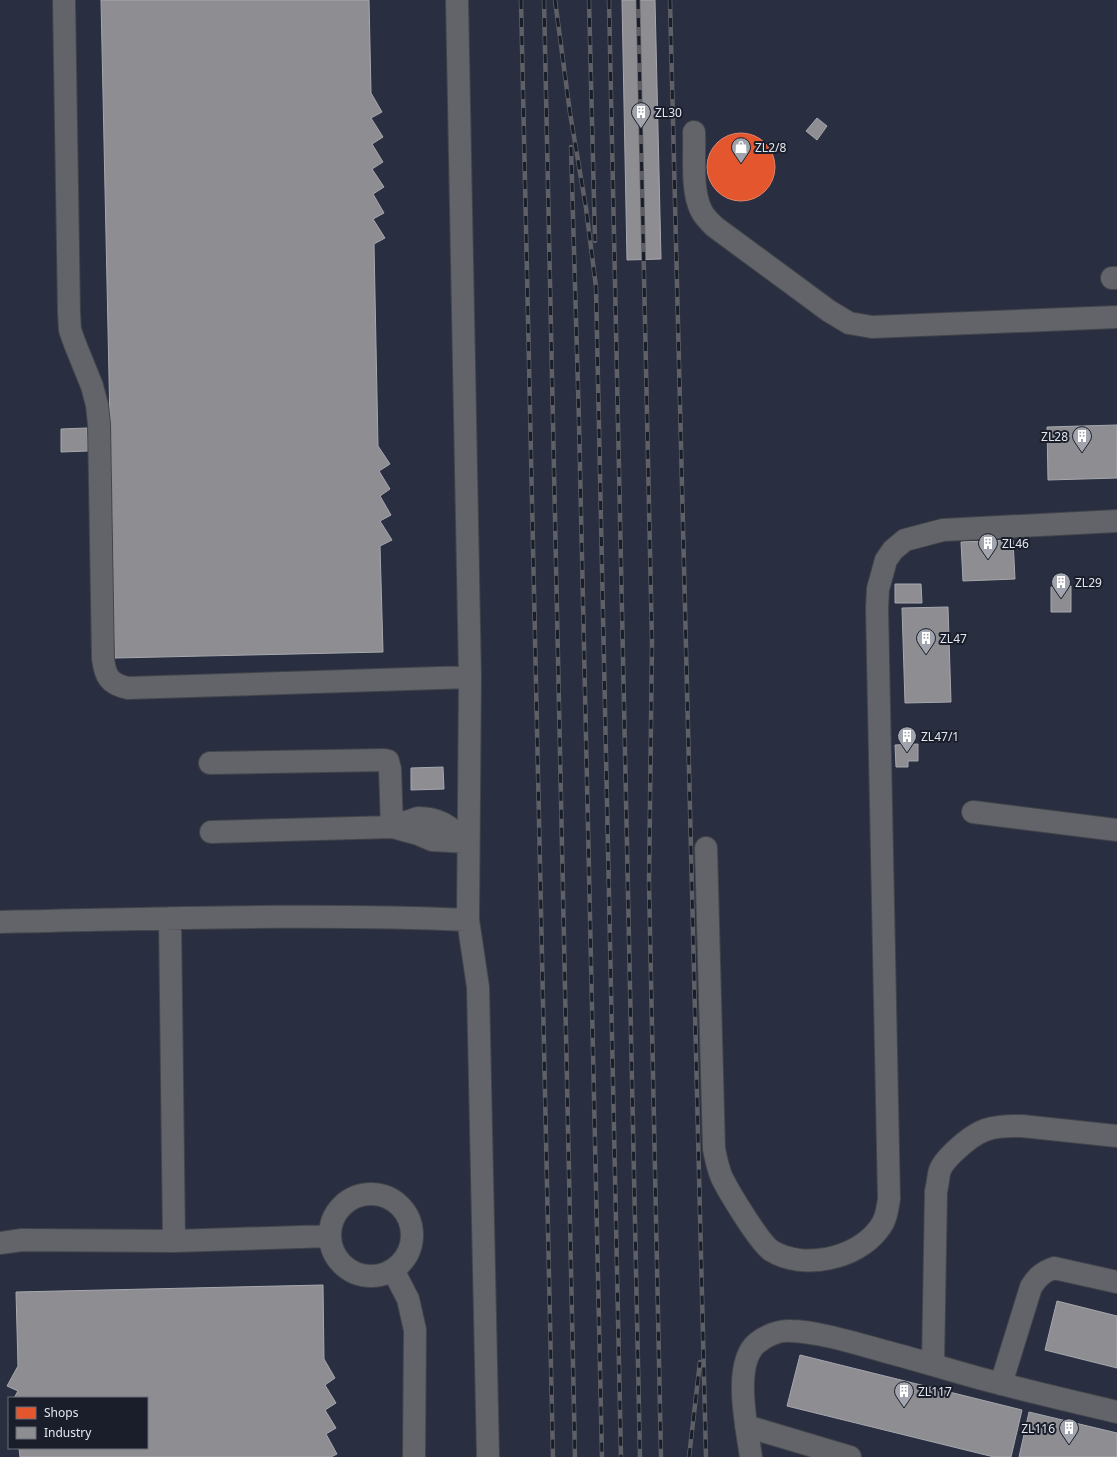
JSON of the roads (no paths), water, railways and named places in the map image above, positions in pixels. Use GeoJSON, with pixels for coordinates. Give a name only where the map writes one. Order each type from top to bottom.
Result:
{"type":"FeatureCollection","features":[{"type":"Feature","properties":{"kind":"lane"},"geometry":{"type":"LineString","coordinates":[[64,0],[70,330],[92,386],[97,405],[99,424],[103,658],[105,670],[110,680],[117,686],[128,688],[470,677]]}},
{"type":"Feature","properties":{"kind":"lane"},"geometry":{"type":"LineString","coordinates":[[457,0],[470,677],[468,920],[478,987],[488,1457]]}},
{"type":"Feature","properties":{"kind":"lane"},"geometry":{"type":"LineString","coordinates":[[694,132],[695,185],[700,210],[715,227],[828,311],[849,323],[872,327],[1117,317]]}},
{"type":"Feature","properties":{"kind":"lane"},"geometry":{"type":"LineString","coordinates":[[706,848],[714,1149],[717,1164],[722,1179],[759,1238],[771,1251],[787,1257],[805,1260],[823,1260],[840,1255],[869,1240],[878,1230],[886,1218],[889,1199],[877,608],[878,589],[886,560],[893,550],[905,540],[943,530],[1117,520]]}},
{"type":"Feature","properties":{"kind":"lane"},"geometry":{"type":"LineString","coordinates":[[210,763],[388,761],[390,769],[392,827]]}},
{"type":"Feature","properties":{"kind":"lane"},"geometry":{"type":"LineString","coordinates":[[974,812],[1117,830]]}},
{"type":"Feature","properties":{"kind":"lane"},"geometry":{"type":"LineString","coordinates":[[211,832],[392,827],[418,834],[432,840],[468,842]]}},
{"type":"Feature","properties":{"kind":"lane"},"geometry":{"type":"LineString","coordinates":[[0,922],[170,918],[392,916],[468,920]]}},
{"type":"Feature","properties":{"kind":"lane"},"geometry":{"type":"LineString","coordinates":[[170,918],[174,1241]]}},
{"type":"Feature","properties":{"kind":"lane"},"geometry":{"type":"LineString","coordinates":[[933,1364],[936,1191],[940,1170],[948,1157],[979,1132],[992,1127],[1007,1125],[1117,1136]]}},
{"type":"Feature","properties":{"kind":"lane"},"geometry":{"type":"LineString","coordinates":[[369,1193],[378,1194],[387,1196],[402,1207],[410,1222],[412,1240],[406,1257],[393,1270],[370,1276],[363,1275],[348,1268],[337,1258],[331,1243],[331,1226],[334,1218],[342,1207],[352,1198],[369,1193]]}},
{"type":"Feature","properties":{"kind":"lane"},"geometry":{"type":"LineString","coordinates":[[0,1243],[22,1240],[174,1241],[330,1236]]}},
{"type":"Feature","properties":{"kind":"lane"},"geometry":{"type":"LineString","coordinates":[[1001,1384],[1031,1287],[1040,1275],[1054,1268],[1117,1282]]}},
{"type":"Feature","properties":{"kind":"lane"},"geometry":{"type":"LineString","coordinates":[[393,1270],[408,1299],[415,1330],[414,1457]]}},
{"type":"Feature","properties":{"kind":"lane"},"geometry":{"type":"LineString","coordinates":[[751,1457],[743,1398],[743,1380],[748,1358],[757,1344],[774,1333],[789,1331],[811,1333],[933,1364],[1001,1384],[1117,1412]]}},
{"type":"Feature","properties":{"kind":"lane"},"geometry":{"type":"LineString","coordinates":[[746,1426],[850,1457]]}},
{"type":"Feature","properties":{"kind":"railway"},"geometry":{"type":"LineString","coordinates":[[521,0],[553,1457]]}},
{"type":"Feature","properties":{"kind":"railway"},"geometry":{"type":"LineString","coordinates":[[544,0],[575,1457]]}},
{"type":"Feature","properties":{"kind":"railway"},"geometry":{"type":"LineString","coordinates":[[555,0],[570,113],[586,208],[596,287],[621,1457]]}},
{"type":"Feature","properties":{"kind":"railway"},"geometry":{"type":"LineString","coordinates":[[589,0],[595,241]]}},
{"type":"Feature","properties":{"kind":"railway"},"geometry":{"type":"LineString","coordinates":[[609,0],[640,1457]]}},
{"type":"Feature","properties":{"kind":"railway"},"geometry":{"type":"LineString","coordinates":[[638,0],[652,643],[649,883],[661,1457]]}},
{"type":"Feature","properties":{"kind":"railway"},"geometry":{"type":"LineString","coordinates":[[670,0],[706,1457]]}},
{"type":"Feature","properties":{"kind":"railway"},"geometry":{"type":"LineString","coordinates":[[571,147],[579,422],[602,1457]]}},
{"type":"Feature","properties":{"kind":"railway"},"geometry":{"type":"LineString","coordinates":[[689,1457],[700,1362]]}},
{"type":"Feature","properties":{"kind":"place","name":"ZL30"},"geometry":{"type":"Point","coordinates":[641,129]}},
{"type":"Feature","properties":{"kind":"place","name":"ZL2/8"},"geometry":{"type":"Point","coordinates":[741,164]}},
{"type":"Feature","properties":{"kind":"place","name":"ZL28"},"geometry":{"type":"Point","coordinates":[1082,453]}},
{"type":"Feature","properties":{"kind":"place","name":"ZL46"},"geometry":{"type":"Point","coordinates":[988,560]}},
{"type":"Feature","properties":{"kind":"place","name":"ZL29"},"geometry":{"type":"Point","coordinates":[1061,599]}},
{"type":"Feature","properties":{"kind":"place","name":"ZL47"},"geometry":{"type":"Point","coordinates":[926,655]}},
{"type":"Feature","properties":{"kind":"place","name":"ZL47/1"},"geometry":{"type":"Point","coordinates":[907,753]}},
{"type":"Feature","properties":{"kind":"place","name":"ZL117"},"geometry":{"type":"Point","coordinates":[904,1408]}},
{"type":"Feature","properties":{"kind":"place","name":"ZL116"},"geometry":{"type":"Point","coordinates":[1069,1445]}}]}
